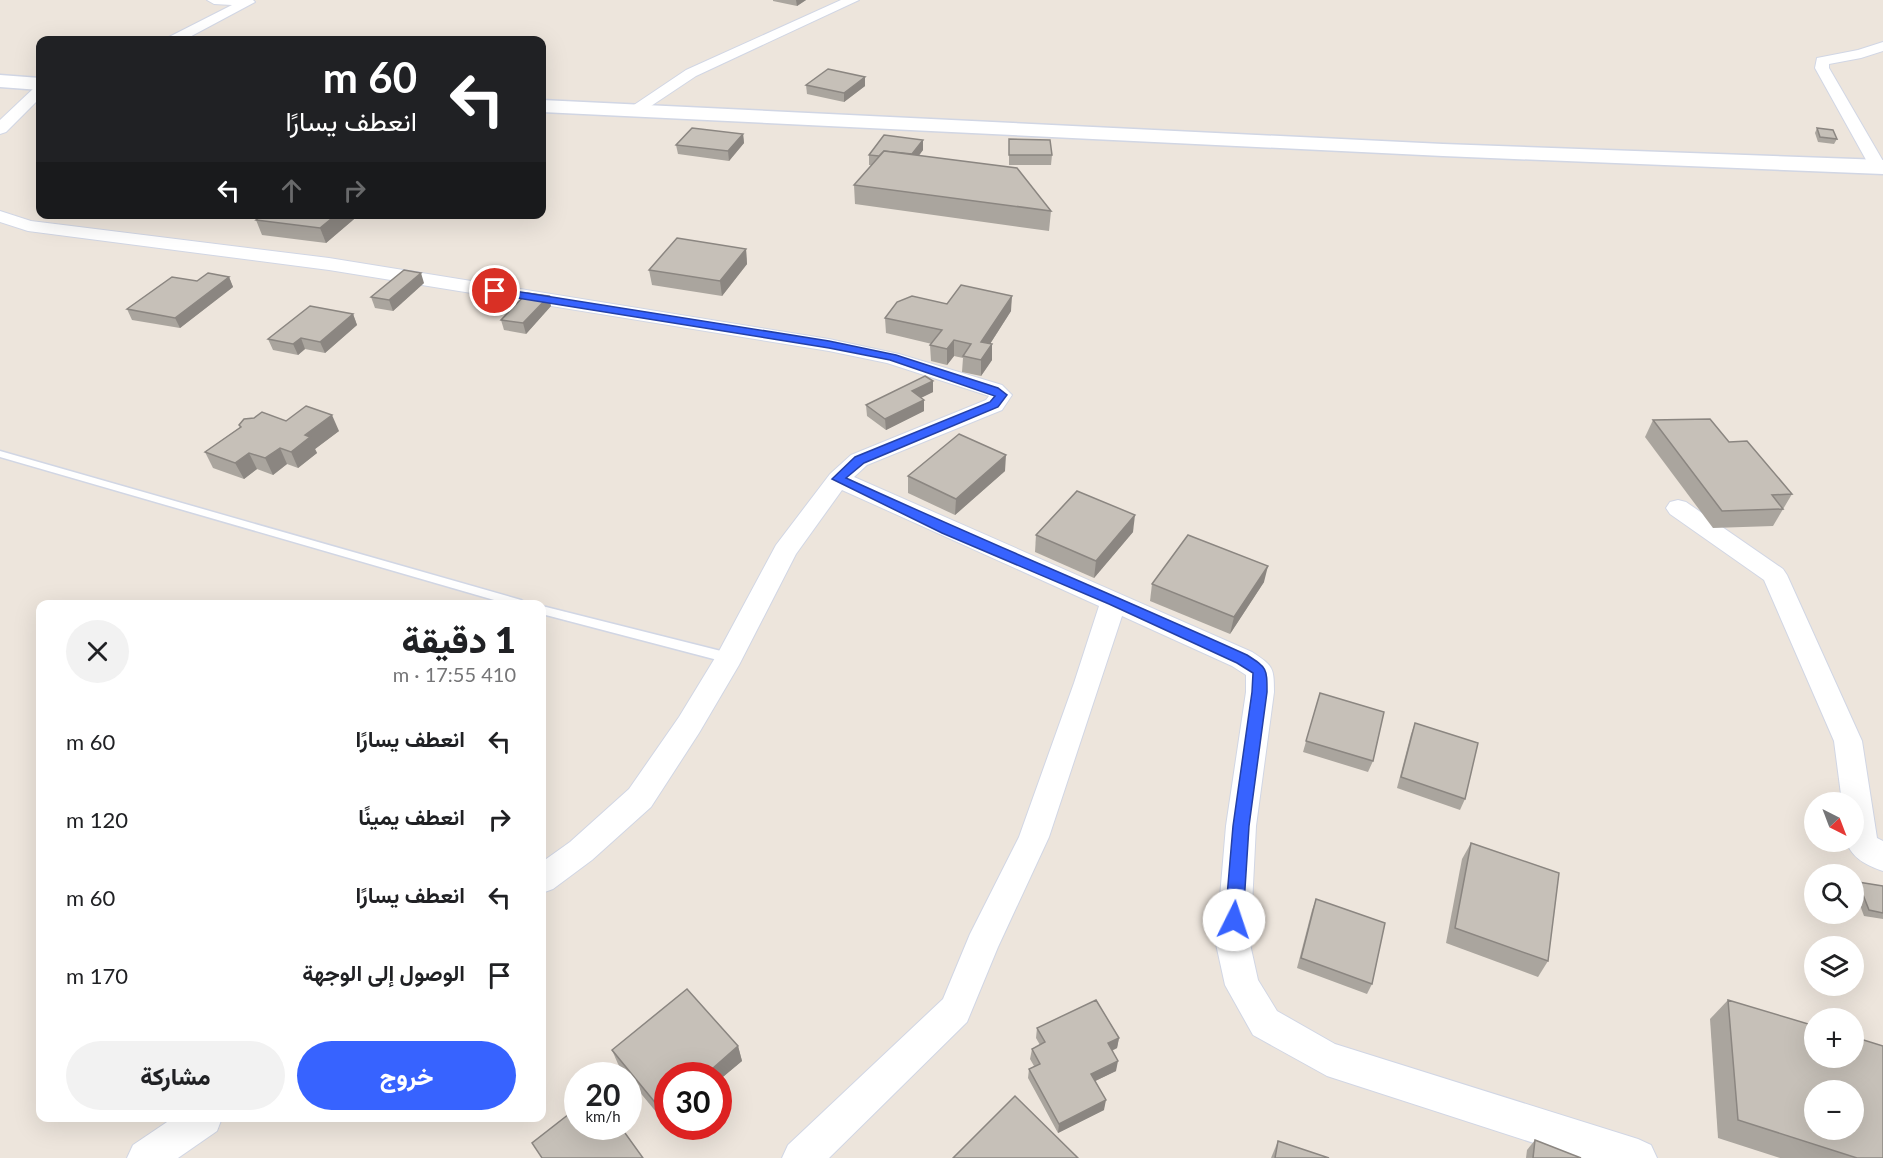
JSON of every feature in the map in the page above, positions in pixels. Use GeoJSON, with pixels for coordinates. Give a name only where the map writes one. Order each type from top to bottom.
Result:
{"type":"FeatureCollection","features":[{"type":"Feature","properties":{"kind":"street"},"geometry":{"type":"LineString","coordinates":[[182,36],[248,2],[214,0]]}},
{"type":"Feature","properties":{"kind":"street"},"geometry":{"type":"LineString","coordinates":[[633,111],[691,73],[852,0]]}},
{"type":"Feature","properties":{"kind":"street"},"geometry":{"type":"LineString","coordinates":[[1880,167],[1822,68],[1822,61],[1861,54],[1883,46]]}},
{"type":"Feature","properties":{"kind":"street"},"geometry":{"type":"LineString","coordinates":[[0,81],[36,84]]}},
{"type":"Feature","properties":{"kind":"street"},"geometry":{"type":"LineString","coordinates":[[0,128],[36,94]]}},
{"type":"Feature","properties":{"kind":"street"},"geometry":{"type":"LineString","coordinates":[[546,106],[1443,150],[1880,167]]}},
{"type":"Feature","properties":{"kind":"street"},"geometry":{"type":"LineString","coordinates":[[0,216],[28,226],[329,264],[829,345],[892,358],[993,390],[1001,395],[994,405],[860,460],[838,479],[785,551],[729,658],[689,725],[640,798],[581,851],[546,876]]}},
{"type":"Feature","properties":{"kind":"street"},"geometry":{"type":"LineString","coordinates":[[838,479],[946,530],[1114,600],[1242,659],[1260,671],[1260,692],[1241,826],[1233,944],[1242,985],[1265,1023],[1327,1059],[1638,1158]]}},
{"type":"Feature","properties":{"kind":"street"},"geometry":{"type":"LineString","coordinates":[[1678,508],[1774,575],[1848,741],[1863,845],[1883,858]]}},
{"type":"Feature","properties":{"kind":"street"},"geometry":{"type":"LineString","coordinates":[[801,1158],[955,1010],[982,945],[1034,837],[1088,683],[1114,600]]}},
{"type":"Feature","properties":{"kind":"street"},"geometry":{"type":"LineString","coordinates":[[146,1158],[198,1122]]}},
{"type":"Feature","properties":{"kind":"lane"},"geometry":{"type":"LineString","coordinates":[[0,454],[507,600]]}},
{"type":"Feature","properties":{"kind":"lane"},"geometry":{"type":"LineString","coordinates":[[546,611],[729,658]]}},
{"type":"Feature","properties":{"kind":"building"},"geometry":{"type":"Polygon","coordinates":[[[828,69],[865,77],[844,93],[806,85],[828,69]]]}},
{"type":"Feature","properties":{"kind":"building"},"geometry":{"type":"Polygon","coordinates":[[[692,128],[743,134],[728,151],[676,145],[692,128]]]}},
{"type":"Feature","properties":{"kind":"building"},"geometry":{"type":"Polygon","coordinates":[[[1817,128],[1833,130],[1837,139],[1820,137],[1817,128]]]}},
{"type":"Feature","properties":{"kind":"building"},"geometry":{"type":"Polygon","coordinates":[[[884,135],[923,140],[912,154],[884,151],[879,156],[869,155],[884,135]]]}},
{"type":"Feature","properties":{"kind":"building"},"geometry":{"type":"Polygon","coordinates":[[[1009,139],[1050,140],[1052,155],[1009,155],[1009,139]]]}},
{"type":"Feature","properties":{"kind":"building"},"geometry":{"type":"Polygon","coordinates":[[[884,151],[1017,168],[1051,211],[854,185],[884,151]]]}},
{"type":"Feature","properties":{"kind":"building"},"geometry":{"type":"Polygon","coordinates":[[[257,219],[331,219],[320,228],[257,219]]]}},
{"type":"Feature","properties":{"kind":"building"},"geometry":{"type":"Polygon","coordinates":[[[677,238],[746,249],[720,281],[649,270],[677,238]]]}},
{"type":"Feature","properties":{"kind":"building"},"geometry":{"type":"Polygon","coordinates":[[[404,270],[421,273],[389,300],[371,297],[404,270]]]}},
{"type":"Feature","properties":{"kind":"building"},"geometry":{"type":"Polygon","coordinates":[[[208,273],[229,277],[175,318],[127,309],[172,277],[197,281],[208,273]]]}},
{"type":"Feature","properties":{"kind":"building"},"geometry":{"type":"Polygon","coordinates":[[[961,285],[1012,296],[981,342],[992,344],[981,360],[963,356],[971,344],[954,340],[947,349],[930,345],[942,330],[885,318],[897,302],[912,296],[947,304],[961,285]]]}},
{"type":"Feature","properties":{"kind":"building"},"geometry":{"type":"Polygon","coordinates":[[[527,293],[549,296],[523,323],[501,320],[527,293]]]}},
{"type":"Feature","properties":{"kind":"building"},"geometry":{"type":"Polygon","coordinates":[[[310,306],[353,314],[320,342],[301,338],[293,344],[268,339],[310,306]]]}},
{"type":"Feature","properties":{"kind":"building"},"geometry":{"type":"Polygon","coordinates":[[[925,376],[933,381],[912,391],[924,400],[885,419],[866,405],[925,376]]]}},
{"type":"Feature","properties":{"kind":"building"},"geometry":{"type":"Polygon","coordinates":[[[306,406],[332,415],[305,435],[310,437],[291,452],[280,448],[265,458],[249,453],[235,463],[205,452],[241,427],[239,425],[244,419],[254,418],[262,412],[286,421],[306,406]]]}},
{"type":"Feature","properties":{"kind":"building"},"geometry":{"type":"Polygon","coordinates":[[[1710,419],[1729,442],[1747,441],[1792,494],[1772,495],[1783,509],[1722,511],[1653,420],[1710,419]]]}},
{"type":"Feature","properties":{"kind":"building"},"geometry":{"type":"Polygon","coordinates":[[[959,434],[1006,455],[956,499],[908,476],[959,434]]]}},
{"type":"Feature","properties":{"kind":"building"},"geometry":{"type":"Polygon","coordinates":[[[1077,491],[1135,515],[1096,561],[1036,535],[1077,491]]]}},
{"type":"Feature","properties":{"kind":"building"},"geometry":{"type":"Polygon","coordinates":[[[1188,535],[1268,566],[1234,617],[1152,584],[1188,535]]]}},
{"type":"Feature","properties":{"kind":"building"},"geometry":{"type":"Polygon","coordinates":[[[1320,693],[1384,712],[1373,761],[1306,741],[1320,693]]]}},
{"type":"Feature","properties":{"kind":"building"},"geometry":{"type":"Polygon","coordinates":[[[1415,723],[1478,743],[1465,799],[1401,777],[1415,723]]]}},
{"type":"Feature","properties":{"kind":"building"},"geometry":{"type":"Polygon","coordinates":[[[1471,843],[1559,873],[1548,961],[1455,928],[1471,843]]]}},
{"type":"Feature","properties":{"kind":"building"},"geometry":{"type":"Polygon","coordinates":[[[1864,883],[1883,886],[1883,913],[1869,910],[1864,897],[1864,883]]]}},
{"type":"Feature","properties":{"kind":"building"},"geometry":{"type":"Polygon","coordinates":[[[1316,899],[1385,923],[1372,984],[1301,958],[1316,899]]]}},
{"type":"Feature","properties":{"kind":"building"},"geometry":{"type":"Polygon","coordinates":[[[687,989],[738,1046],[720,1062],[654,1062],[654,1101],[642,1087],[642,1062],[622,1062],[612,1050],[687,989]]]}},
{"type":"Feature","properties":{"kind":"building"},"geometry":{"type":"Polygon","coordinates":[[[1096,1000],[1119,1038],[1108,1043],[1118,1061],[1091,1074],[1106,1100],[1059,1124],[1029,1069],[1040,1064],[1032,1049],[1045,1042],[1037,1028],[1096,1000]]]}},
{"type":"Feature","properties":{"kind":"building"},"geometry":{"type":"Polygon","coordinates":[[[1728,1000],[1804,1023],[1804,1068],[1864,1068],[1864,1040],[1883,1046],[1883,1158],[1857,1158],[1738,1120],[1728,1000]]]}},
{"type":"Feature","properties":{"kind":"building"},"geometry":{"type":"Polygon","coordinates":[[[1015,1096],[1078,1158],[953,1158],[1015,1096]]]}},
{"type":"Feature","properties":{"kind":"building"},"geometry":{"type":"Polygon","coordinates":[[[564,1118],[564,1140],[630,1140],[643,1158],[542,1158],[532,1143],[564,1118]]]}},
{"type":"Feature","properties":{"kind":"building"},"geometry":{"type":"Polygon","coordinates":[[[1535,1140],[1581,1158],[1533,1158],[1535,1140]]]}},
{"type":"Feature","properties":{"kind":"building"},"geometry":{"type":"Polygon","coordinates":[[[1278,1141],[1329,1158],[1275,1158],[1278,1141]]]}},
{"type":"Feature","properties":{"kind":"route"},"geometry":{"type":"LineString","coordinates":[[495,291],[829,345],[892,358],[993,390],[1001,395],[994,405],[860,460],[838,479],[946,530],[1114,600],[1242,659],[1260,671],[1260,692],[1241,826],[1234,920]]}}]}
